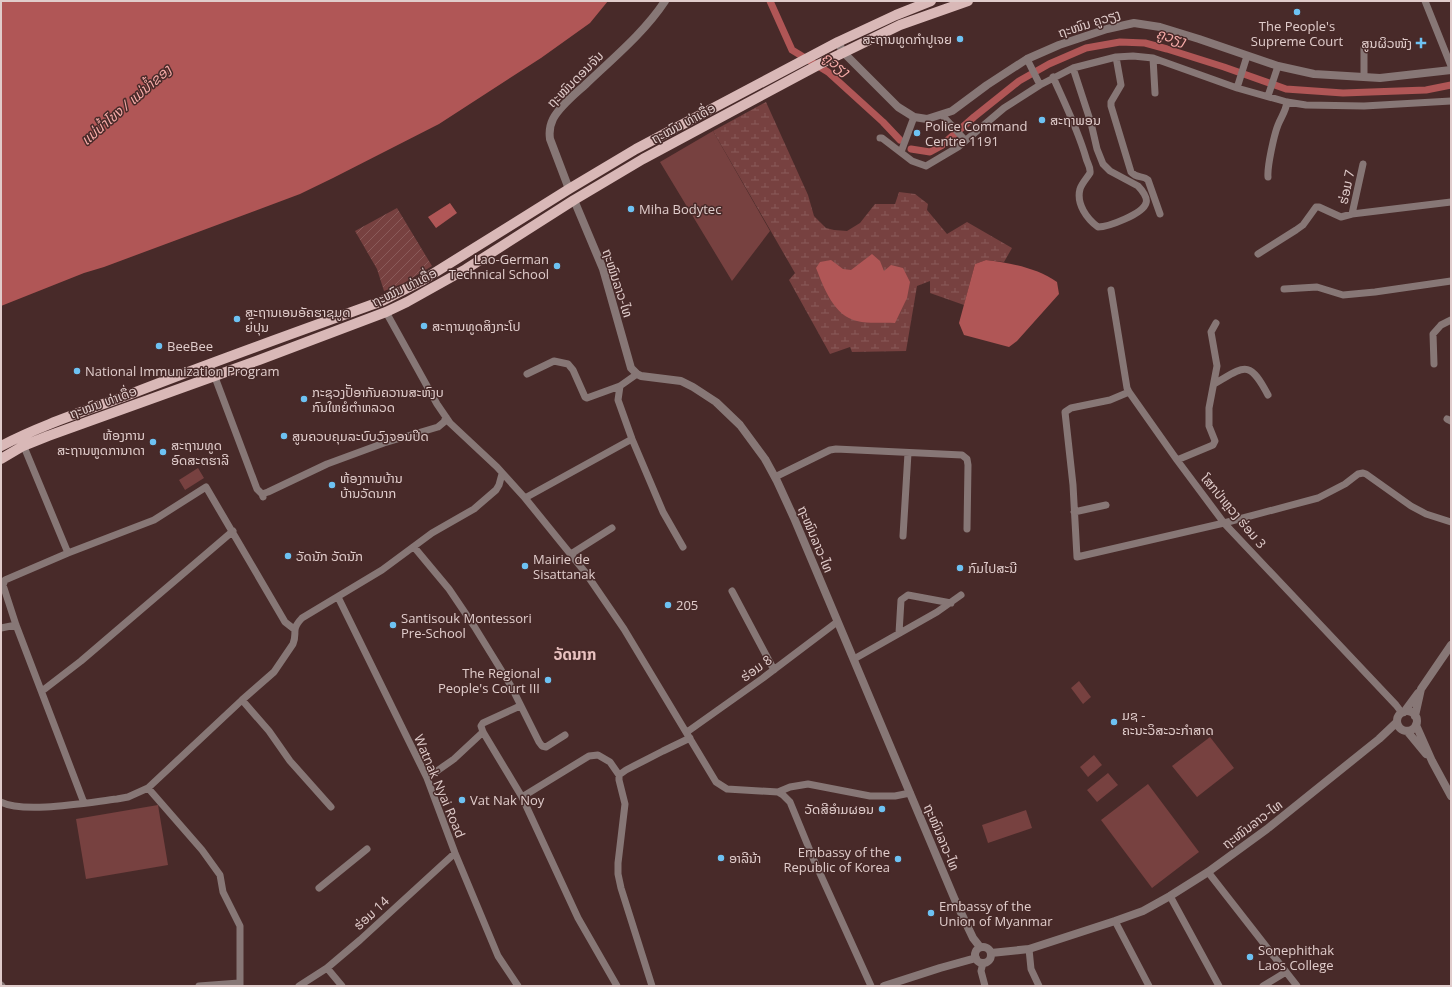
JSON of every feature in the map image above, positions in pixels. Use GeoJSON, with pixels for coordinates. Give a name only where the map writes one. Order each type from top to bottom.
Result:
{"type":"FeatureCollection","features":[{"type":"Feature","properties":{"kind":"main road","name":"ຖະໝົນ ທ່າເດື່ອ"},"geometry":{"type":"LineString","coordinates":[[1,446],[19,436],[176,376],[382,301],[424,280],[636,149],[838,42],[896,15],[931,1]]}},
{"type":"Feature","properties":{"kind":"main road","name":"ຖະໝົນ ທ່າເດື່ອ"},"geometry":{"type":"LineString","coordinates":[[1,459],[23,446],[386,312],[466,269],[574,200],[643,159],[790,80],[843,52],[900,25],[968,1]]}},
{"type":"Feature","properties":{"kind":"main road"},"geometry":{"type":"LineString","coordinates":[[569,190],[574,200]]}},
{"type":"Feature","properties":{"kind":"main road"},"geometry":{"type":"LineString","coordinates":[[382,301],[386,312]]}},
{"type":"Feature","properties":{"kind":"main road"},"geometry":{"type":"LineString","coordinates":[[318,324],[322,336]]}},
{"type":"Feature","properties":{"kind":"street","name":"ຖະໝົນດອນຈັນ"},"geometry":{"type":"LineString","coordinates":[[569,190],[550,139],[549,132],[554,117],[567,102],[645,27],[665,1]]}},
{"type":"Feature","properties":{"kind":"street"},"geometry":{"type":"LineString","coordinates":[[1426,1],[1451,66]]}},
{"type":"Feature","properties":{"kind":"street","name":"ຖະໜົນ ຄູວຽງ"},"geometry":{"type":"LineString","coordinates":[[914,117],[927,119],[945,117],[987,85],[1059,45],[1107,28],[1134,23],[1160,27],[1277,69],[1314,74],[1380,78],[1451,70]]}},
{"type":"Feature","properties":{"kind":"street"},"geometry":{"type":"LineString","coordinates":[[838,42],[843,52],[898,107],[914,117],[901,152]]}},
{"type":"Feature","properties":{"kind":"street"},"geometry":{"type":"LineString","coordinates":[[1364,48],[1364,77]]}},
{"type":"Feature","properties":{"kind":"street"},"geometry":{"type":"LineString","coordinates":[[880,138],[912,161],[926,166],[958,147],[963,138],[1039,84],[1073,68],[1116,57],[1133,56],[1153,58],[1238,86],[1268,94],[1287,102],[1323,106],[1350,106],[1451,101]]}},
{"type":"Feature","properties":{"kind":"street"},"geometry":{"type":"LineString","coordinates":[[1116,57],[1121,85],[1113,98],[1111,106],[1131,172],[1134,176],[1146,178],[1148,180],[1160,214]]}},
{"type":"Feature","properties":{"kind":"street"},"geometry":{"type":"LineString","coordinates":[[1153,58],[1155,93]]}},
{"type":"Feature","properties":{"kind":"street"},"geometry":{"type":"LineString","coordinates":[[1238,86],[1246,58]]}},
{"type":"Feature","properties":{"kind":"street"},"geometry":{"type":"LineString","coordinates":[[1029,62],[1039,84]]}},
{"type":"Feature","properties":{"kind":"street"},"geometry":{"type":"LineString","coordinates":[[1053,77],[1081,142],[1090,169],[1090,173],[1080,191],[1080,202],[1082,207],[1087,217],[1098,227],[1112,224],[1136,213],[1145,205],[1146,201],[1138,186],[1110,171],[1103,164],[1097,148],[1092,123],[1073,68]]}},
{"type":"Feature","properties":{"kind":"street"},"geometry":{"type":"LineString","coordinates":[[1268,94],[1277,69]]}},
{"type":"Feature","properties":{"kind":"street"},"geometry":{"type":"LineString","coordinates":[[1268,177],[1268,170],[1277,127],[1284,115],[1287,102]]}},
{"type":"Feature","properties":{"kind":"street"},"geometry":{"type":"LineString","coordinates":[[945,117],[963,138]]}},
{"type":"Feature","properties":{"kind":"street","name":"ຮ່ອມ 7"},"geometry":{"type":"LineString","coordinates":[[1352,214],[1363,164]]}},
{"type":"Feature","properties":{"kind":"street","name":"ຖະໜົນລາວ-ໄທ"},"geometry":{"type":"LineString","coordinates":[[574,200],[603,269],[631,368],[641,376],[681,381],[710,398],[740,425],[765,459],[775,477],[794,518],[955,900],[980,947]]}},
{"type":"Feature","properties":{"kind":"street"},"geometry":{"type":"LineString","coordinates":[[1258,254],[1303,225],[1316,207],[1341,217],[1352,214],[1451,202]]}},
{"type":"Feature","properties":{"kind":"street"},"geometry":{"type":"LineString","coordinates":[[1284,289],[1317,287],[1343,295],[1451,281]]}},
{"type":"Feature","properties":{"kind":"street","name":"ໂສກປ່າຫຼວງ ຮ່ອມ 3"},"geometry":{"type":"LineString","coordinates":[[1111,290],[1127,388],[1129,392],[1224,523],[1403,713]]}},
{"type":"Feature","properties":{"kind":"street"},"geometry":{"type":"LineString","coordinates":[[386,312],[437,404],[446,417],[525,498],[571,554],[624,629],[716,782],[723,788],[727,789],[778,792],[790,787],[808,784],[870,796],[895,796],[910,793]]}},
{"type":"Feature","properties":{"kind":"street"},"geometry":{"type":"LineString","coordinates":[[1434,364],[1433,334],[1441,325],[1451,320]]}},
{"type":"Feature","properties":{"kind":"street"},"geometry":{"type":"LineString","coordinates":[[1177,460],[1213,445],[1215,441],[1209,426],[1209,408],[1217,366],[1211,332],[1216,323]]}},
{"type":"Feature","properties":{"kind":"street"},"geometry":{"type":"LineString","coordinates":[[527,374],[554,361],[568,364],[571,367],[585,397],[587,398],[620,386],[637,374]]}},
{"type":"Feature","properties":{"kind":"street"},"geometry":{"type":"LineString","coordinates":[[210,364],[257,489],[262,496],[327,464],[384,443],[438,427],[444,422],[446,417]]}},
{"type":"Feature","properties":{"kind":"street"},"geometry":{"type":"LineString","coordinates":[[1214,384],[1244,368],[1255,375],[1268,395]]}},
{"type":"Feature","properties":{"kind":"street"},"geometry":{"type":"LineString","coordinates":[[620,386],[618,400],[632,439],[663,512],[683,547]]}},
{"type":"Feature","properties":{"kind":"street"},"geometry":{"type":"LineString","coordinates":[[1129,392],[1110,400],[1071,408],[1065,412],[1073,486],[1077,557],[1224,523],[1318,498],[1345,484],[1358,474],[1363,473],[1411,506],[1426,514],[1451,522]]}},
{"type":"Feature","properties":{"kind":"street"},"geometry":{"type":"LineString","coordinates":[[19,436],[68,553]]}},
{"type":"Feature","properties":{"kind":"street"},"geometry":{"type":"LineString","coordinates":[[525,498],[632,439]]}},
{"type":"Feature","properties":{"kind":"street"},"geometry":{"type":"LineString","coordinates":[[775,477],[822,454],[836,449],[908,454],[962,455],[967,459],[967,529]]}},
{"type":"Feature","properties":{"kind":"street"},"geometry":{"type":"LineString","coordinates":[[903,536],[908,454]]}},
{"type":"Feature","properties":{"kind":"street"},"geometry":{"type":"LineString","coordinates":[[1,802],[12,806],[26,808],[84,803],[128,797],[148,788],[274,672],[293,644],[294,629],[302,618],[315,606],[338,597],[382,570],[432,533],[474,509],[499,485],[502,474]]}},
{"type":"Feature","properties":{"kind":"street"},"geometry":{"type":"LineString","coordinates":[[84,803],[16,625],[3,585],[5,580],[68,553],[154,520],[206,487],[285,622],[294,629]]}},
{"type":"Feature","properties":{"kind":"street"},"geometry":{"type":"LineString","coordinates":[[1074,512],[1106,505]]}},
{"type":"Feature","properties":{"kind":"street"},"geometry":{"type":"LineString","coordinates":[[571,554],[612,528]]}},
{"type":"Feature","properties":{"kind":"street"},"geometry":{"type":"LineString","coordinates":[[42,691],[82,661],[233,531]]}},
{"type":"Feature","properties":{"kind":"street"},"geometry":{"type":"LineString","coordinates":[[414,547],[449,589],[474,626],[511,686],[542,746],[546,747],[564,735]]}},
{"type":"Feature","properties":{"kind":"street"},"geometry":{"type":"LineString","coordinates":[[732,591],[774,670]]}},
{"type":"Feature","properties":{"kind":"street"},"geometry":{"type":"LineString","coordinates":[[899,633],[901,600],[904,597],[908,595],[951,603]]}},
{"type":"Feature","properties":{"kind":"street"},"geometry":{"type":"LineString","coordinates":[[854,659],[951,603],[961,595]]}},
{"type":"Feature","properties":{"kind":"street","name":"Watnak Nyai Road"},"geometry":{"type":"LineString","coordinates":[[338,597],[426,778],[455,853],[498,956],[518,986]]}},
{"type":"Feature","properties":{"kind":"street","name":"ຮ່ອມ 8"},"geometry":{"type":"LineString","coordinates":[[619,775],[689,735],[838,622]]}},
{"type":"Feature","properties":{"kind":"street"},"geometry":{"type":"LineString","coordinates":[[1,628],[16,625]]}},
{"type":"Feature","properties":{"kind":"street"},"geometry":{"type":"LineString","coordinates":[[1432,761],[1398,725],[1397,722],[1398,718],[1451,645]]}},
{"type":"Feature","properties":{"kind":"street"},"geometry":{"type":"LineString","coordinates":[[1420,689],[1415,716],[1416,725],[1432,761],[1451,796]]}},
{"type":"Feature","properties":{"kind":"street"},"geometry":{"type":"LineString","coordinates":[[242,700],[269,731],[290,761],[331,807]]}},
{"type":"Feature","properties":{"kind":"street"},"geometry":{"type":"LineString","coordinates":[[520,706],[483,723],[481,726],[483,732],[522,797],[578,918],[617,986]]}},
{"type":"Feature","properties":{"kind":"street"},"geometry":{"type":"LineString","coordinates":[[1403,713],[1410,712],[1415,716]]}},
{"type":"Feature","properties":{"kind":"street","name":"ຖະໜົນລາວ-ໄທ"},"geometry":{"type":"LineString","coordinates":[[991,953],[1029,949],[1143,911],[1170,896],[1208,872],[1267,829],[1380,739],[1397,722]]}},
{"type":"Feature","properties":{"kind":"street"},"geometry":{"type":"LineString","coordinates":[[1404,730],[1412,730],[1416,725]]}},
{"type":"Feature","properties":{"kind":"street","name":"ຖະໜົນລາວ-ໄທ"},"geometry":{"type":"LineString","coordinates":[[1380,739],[1404,730]]}},
{"type":"Feature","properties":{"kind":"street"},"geometry":{"type":"LineString","coordinates":[[426,778],[454,759],[483,732]]}},
{"type":"Feature","properties":{"kind":"street"},"geometry":{"type":"LineString","coordinates":[[522,797],[589,756],[598,755],[610,762],[619,775],[625,804],[618,874],[652,986]]}},
{"type":"Feature","properties":{"kind":"street"},"geometry":{"type":"LineString","coordinates":[[148,788],[202,850],[220,875],[221,888],[240,926],[240,984],[199,986]]}},
{"type":"Feature","properties":{"kind":"street"},"geometry":{"type":"LineString","coordinates":[[778,792],[790,802],[812,858],[871,986]]}},
{"type":"Feature","properties":{"kind":"street"},"geometry":{"type":"LineString","coordinates":[[319,888],[368,849]]}},
{"type":"Feature","properties":{"kind":"street","name":"ຮ່ອມ 14"},"geometry":{"type":"LineString","coordinates":[[299,986],[327,968],[360,940],[455,853]]}},
{"type":"Feature","properties":{"kind":"street"},"geometry":{"type":"LineString","coordinates":[[1208,872],[1297,986]]}},
{"type":"Feature","properties":{"kind":"street"},"geometry":{"type":"LineString","coordinates":[[1170,896],[1220,986]]}},
{"type":"Feature","properties":{"kind":"street"},"geometry":{"type":"LineString","coordinates":[[1114,921],[1149,986]]}},
{"type":"Feature","properties":{"kind":"street"},"geometry":{"type":"LineString","coordinates":[[884,986],[940,968],[979,961],[989,960],[991,953],[987,948],[980,947],[975,953],[979,961],[986,986]]}},
{"type":"Feature","properties":{"kind":"street"},"geometry":{"type":"LineString","coordinates":[[1029,949],[1031,969],[1039,986]]}},
{"type":"Feature","properties":{"kind":"street"},"geometry":{"type":"LineString","coordinates":[[327,968],[342,986]]}},
{"type":"Feature","properties":{"kind":"street"},"geometry":{"type":"LineString","coordinates":[[1263,986],[1286,972]]}},
{"type":"Feature","properties":{"kind":"green space"},"geometry":{"type":"Polygon","coordinates":[[[766,102],[808,195],[814,216],[826,228],[847,231],[860,223],[875,204],[895,204],[899,192],[915,194],[928,204],[927,210],[947,234],[967,222],[1012,248],[1004,262],[986,260],[975,264],[964,305],[930,293],[930,281],[917,286],[906,351],[852,352],[850,347],[830,354],[789,280],[795,273],[713,131],[766,102]]]}},
{"type":"Feature","properties":{"kind":"green space"},"geometry":{"type":"Polygon","coordinates":[[[713,131],[770,231],[732,281],[660,162],[713,131]]]}},
{"type":"Feature","properties":{"kind":"green space"},"geometry":{"type":"Polygon","coordinates":[[[397,208],[432,266],[404,283],[384,291],[377,269],[355,231],[397,208]]]}},
{"type":"Feature","properties":{"kind":"green space"},"geometry":{"type":"Polygon","coordinates":[[[198,468],[204,478],[185,490],[179,480],[198,468]]]}},
{"type":"Feature","properties":{"kind":"green space"},"geometry":{"type":"Polygon","coordinates":[[[1079,681],[1091,697],[1083,704],[1071,688],[1079,681]]]}},
{"type":"Feature","properties":{"kind":"green space"},"geometry":{"type":"Polygon","coordinates":[[[1210,737],[1234,768],[1197,797],[1172,766],[1210,737]]]}},
{"type":"Feature","properties":{"kind":"green space"},"geometry":{"type":"Polygon","coordinates":[[[1094,755],[1102,765],[1088,777],[1080,767],[1094,755]]]}},
{"type":"Feature","properties":{"kind":"green space"},"geometry":{"type":"Polygon","coordinates":[[[1108,773],[1118,785],[1097,802],[1087,790],[1108,773]]]}},
{"type":"Feature","properties":{"kind":"green space"},"geometry":{"type":"Polygon","coordinates":[[[1148,784],[1199,852],[1152,888],[1101,820],[1148,784]]]}},
{"type":"Feature","properties":{"kind":"green space"},"geometry":{"type":"Polygon","coordinates":[[[158,805],[168,865],[86,879],[76,819],[158,805]]]}},
{"type":"Feature","properties":{"kind":"green space"},"geometry":{"type":"Polygon","coordinates":[[[1026,810],[1032,828],[988,843],[982,825],[1026,810]]]}},
{"type":"Feature","properties":{"kind":"water","name":"แม่น้ำโขง / ແມ່ນ້ຳຂອງ"},"geometry":{"type":"Polygon","coordinates":[[[1,1],[608,1],[590,23],[541,58],[439,124],[333,178],[300,194],[104,267],[84,273],[1,306],[1,1]]]}},
{"type":"Feature","properties":{"kind":"water"},"geometry":{"type":"Polygon","coordinates":[[[450,203],[457,213],[436,228],[428,217],[450,203]]]}},
{"type":"Feature","properties":{"kind":"water"},"geometry":{"type":"Polygon","coordinates":[[[872,254],[880,261],[884,271],[891,265],[903,268],[910,282],[907,298],[895,323],[871,323],[849,318],[836,307],[831,300],[816,268],[820,262],[831,260],[843,269],[851,270],[872,254]]]}},
{"type":"Feature","properties":{"kind":"water"},"geometry":{"type":"Polygon","coordinates":[[[986,260],[1032,270],[1057,282],[1059,294],[1017,341],[1009,347],[964,335],[959,323],[975,264],[986,260]]]}},
{"type":"Feature","properties":{"kind":"waterway","name":"ຄູວຽງ"},"geometry":{"type":"LineString","coordinates":[[770,1],[792,50],[828,72],[883,122],[900,140]]}},
{"type":"Feature","properties":{"kind":"waterway","name":"ຄູວຽງ"},"geometry":{"type":"LineString","coordinates":[[911,149],[930,152],[941,146],[1019,81],[1049,64],[1086,48],[1120,42],[1145,43],[1167,49],[1286,89],[1343,93],[1426,90],[1451,85]]}},
{"type":"Feature","properties":{"kind":"place","name":"The People's Supreme Court"},"geometry":{"type":"Point","coordinates":[1297,12]}},
{"type":"Feature","properties":{"kind":"place","name":"ສະຖານທູດກຳປູເຈຍ"},"geometry":{"type":"Point","coordinates":[960,39]}},
{"type":"Feature","properties":{"kind":"place","name":"ສູນຜິວໜັງ"},"geometry":{"type":"Point","coordinates":[1421,43]}},
{"type":"Feature","properties":{"kind":"place","name":"ສະຖາພອນ"},"geometry":{"type":"Point","coordinates":[1042,120]}},
{"type":"Feature","properties":{"kind":"place","name":"Police Command Centre 1191"},"geometry":{"type":"Point","coordinates":[917,133]}},
{"type":"Feature","properties":{"kind":"place","name":"Miha Bodytec"},"geometry":{"type":"Point","coordinates":[631,209]}},
{"type":"Feature","properties":{"kind":"place","name":"Lao-German Technical School"},"geometry":{"type":"Point","coordinates":[557,266]}},
{"type":"Feature","properties":{"kind":"place","name":"ສະຖານເອນອັຄຮາຊມູດ ຍ່ົປຸນ"},"geometry":{"type":"Point","coordinates":[237,319]}},
{"type":"Feature","properties":{"kind":"place","name":"ສະຖານທູດສິງກະໂປ"},"geometry":{"type":"Point","coordinates":[424,326]}},
{"type":"Feature","properties":{"kind":"place","name":"BeeBee"},"geometry":{"type":"Point","coordinates":[159,346]}},
{"type":"Feature","properties":{"kind":"place","name":"National Immunization Program"},"geometry":{"type":"Point","coordinates":[77,371]}},
{"type":"Feature","properties":{"kind":"place","name":"ກະຊວງປັັອາກັນຄວານສະຫົງບ ກົນໃຫຍໍຕຳຫລວດ"},"geometry":{"type":"Point","coordinates":[304,399]}},
{"type":"Feature","properties":{"kind":"place","name":"ສູນຄວບຄຸມລະບົບວົງຈອນປິດ"},"geometry":{"type":"Point","coordinates":[284,436]}},
{"type":"Feature","properties":{"kind":"place","name":"ຫ້ອງການ ສະຖານຫູດການາດາ"},"geometry":{"type":"Point","coordinates":[153,442]}},
{"type":"Feature","properties":{"kind":"place","name":"ສະຖານທູດ ອົດສະຕຮາລີ"},"geometry":{"type":"Point","coordinates":[163,452]}},
{"type":"Feature","properties":{"kind":"place","name":"ຫ້ອງການບ້ານ ບ້ານວັດນາກ"},"geometry":{"type":"Point","coordinates":[332,485]}},
{"type":"Feature","properties":{"kind":"place","name":"ວັດນັກ ວັດນັກ"},"geometry":{"type":"Point","coordinates":[288,556]}},
{"type":"Feature","properties":{"kind":"place","name":"Mairie de Sisattanak"},"geometry":{"type":"Point","coordinates":[525,566]}},
{"type":"Feature","properties":{"kind":"place","name":"ກົມໄປສະນີ"},"geometry":{"type":"Point","coordinates":[960,568]}},
{"type":"Feature","properties":{"kind":"place","name":"205"},"geometry":{"type":"Point","coordinates":[668,605]}},
{"type":"Feature","properties":{"kind":"place","name":"Santisouk Montessori Pre-School"},"geometry":{"type":"Point","coordinates":[393,625]}},
{"type":"Feature","properties":{"kind":"place","name":"The Regional People's Court III"},"geometry":{"type":"Point","coordinates":[548,680]}},
{"type":"Feature","properties":{"kind":"place","name":"ມຊ - ຄະນະວິສະວະກຳສາດ"},"geometry":{"type":"Point","coordinates":[1114,722]}},
{"type":"Feature","properties":{"kind":"place","name":"Vat Nak Noy"},"geometry":{"type":"Point","coordinates":[462,800]}},
{"type":"Feature","properties":{"kind":"place","name":"ວັດສີອຳມຜອນ"},"geometry":{"type":"Point","coordinates":[882,809]}},
{"type":"Feature","properties":{"kind":"place","name":"ອາລີນ້າ"},"geometry":{"type":"Point","coordinates":[721,858]}},
{"type":"Feature","properties":{"kind":"place","name":"Embassy of the Republic of Korea"},"geometry":{"type":"Point","coordinates":[898,859]}},
{"type":"Feature","properties":{"kind":"place","name":"Embassy of the Union of Myanmar"},"geometry":{"type":"Point","coordinates":[931,913]}},
{"type":"Feature","properties":{"kind":"place","name":"Sonephithak Laos College"},"geometry":{"type":"Point","coordinates":[1250,957]}},
{"type":"Feature","properties":{"kind":"district","name":"ວັດນາກ"},"geometry":{"type":"Point","coordinates":[575,655]}}]}
